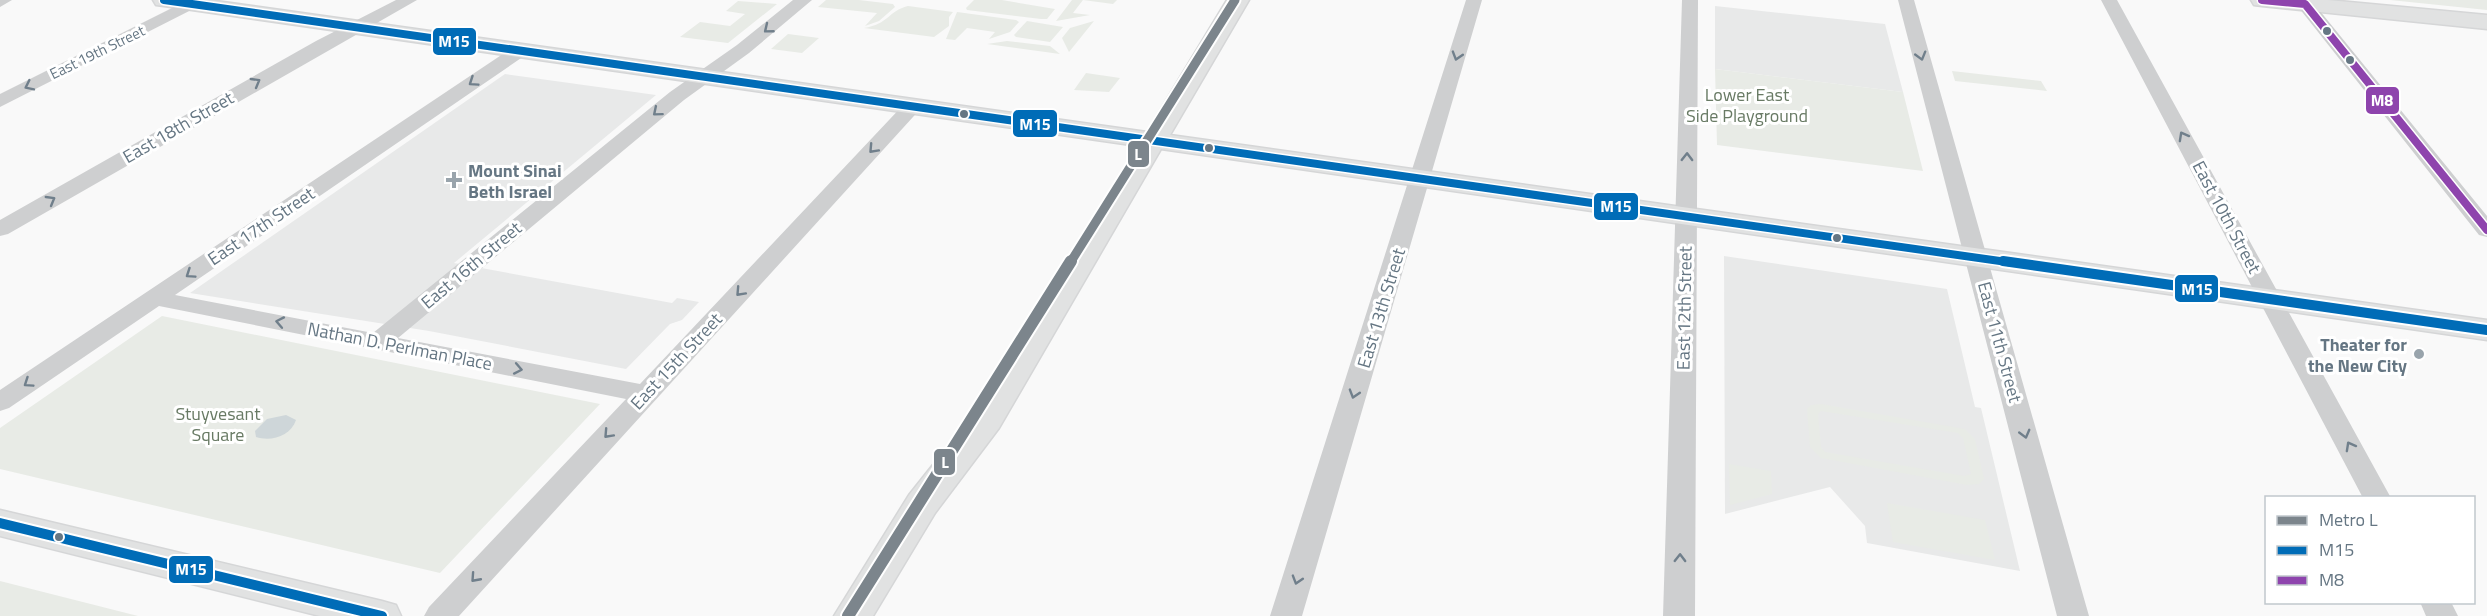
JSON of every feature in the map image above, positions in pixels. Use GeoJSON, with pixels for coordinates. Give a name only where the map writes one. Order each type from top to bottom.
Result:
{"type":"FeatureCollection","features":[{"type":"Feature","properties":{"kind":"main road"},"geometry":{"type":"LineString","coordinates":[[164,0],[2487,330]]}},
{"type":"Feature","properties":{"kind":"main road"},"geometry":{"type":"LineString","coordinates":[[853,616],[922,504],[987,420],[1238,0]]}},
{"type":"Feature","properties":{"kind":"main road"},"geometry":{"type":"LineString","coordinates":[[2262,0],[2487,22]]}},
{"type":"Feature","properties":{"kind":"main road"},"geometry":{"type":"LineString","coordinates":[[0,522],[382,616]]}},
{"type":"Feature","properties":{"kind":"street"},"geometry":{"type":"LineString","coordinates":[[0,2],[4,0]]}},
{"type":"Feature","properties":{"kind":"street","name":"East 18th Street"},"geometry":{"type":"LineString","coordinates":[[0,229],[357,26],[409,0]]}},
{"type":"Feature","properties":{"kind":"street","name":"East 16th Street"},"geometry":{"type":"LineString","coordinates":[[378,341],[677,96],[804,0]]}},
{"type":"Feature","properties":{"kind":"street","name":"East 13th Street"},"geometry":{"type":"LineString","coordinates":[[1286,616],[1474,0]]}},
{"type":"Feature","properties":{"kind":"street","name":"East 12th Street"},"geometry":{"type":"LineString","coordinates":[[1679,616],[1690,0]]}},
{"type":"Feature","properties":{"kind":"street","name":"East 11th Street"},"geometry":{"type":"LineString","coordinates":[[1906,0],[2073,616]]}},
{"type":"Feature","properties":{"kind":"street","name":"East 10th Street"},"geometry":{"type":"LineString","coordinates":[[2109,0],[2377,496]]}},
{"type":"Feature","properties":{"kind":"street","name":"East 19th Street"},"geometry":{"type":"LineString","coordinates":[[0,101],[194,4]]}},
{"type":"Feature","properties":{"kind":"street"},"geometry":{"type":"LineString","coordinates":[[2305,4],[2487,230]]}},
{"type":"Feature","properties":{"kind":"street","name":"East 17th Street"},"geometry":{"type":"LineString","coordinates":[[0,402],[521,50]]}},
{"type":"Feature","properties":{"kind":"street","name":"East 15th Street"},"geometry":{"type":"LineString","coordinates":[[440,616],[913,106]]}},
{"type":"Feature","properties":{"kind":"street","name":"Nathan D. Perlman Place"},"geometry":{"type":"LineString","coordinates":[[155,298],[645,394]]}},
{"type":"Feature","properties":{"kind":"shaded area"},"geometry":{"type":"Polygon","coordinates":[[[1715,6],[1885,24],[1903,92],[1715,69],[1715,6]]]}},
{"type":"Feature","properties":{"kind":"shaded area","name":"Mount Sinai Beth Israel"},"geometry":{"type":"Polygon","coordinates":[[[505,74],[656,95],[454,263],[672,303],[677,298],[699,302],[682,320],[670,324],[626,369],[429,331],[190,293],[505,74]]]}},
{"type":"Feature","properties":{"kind":"shaded area"},"geometry":{"type":"Polygon","coordinates":[[[1724,256],[1947,289],[1975,407],[1981,408],[2020,571],[1867,543],[1865,526],[1830,487],[1725,514],[1724,256]]]}},
{"type":"Feature","properties":{"kind":"shaded area"},"geometry":{"type":"Polygon","coordinates":[[[286,415],[296,420],[285,434],[268,439],[256,437],[255,431],[267,419],[286,415]]]}},
{"type":"Feature","properties":{"kind":"green space"},"geometry":{"type":"Polygon","coordinates":[[[826,0],[859,0],[893,4],[895,7],[879,21],[865,26],[877,13],[818,7],[826,0]]]}},
{"type":"Feature","properties":{"kind":"green space"},"geometry":{"type":"Polygon","coordinates":[[[974,0],[1002,0],[1055,9],[1047,19],[967,10],[966,8],[974,0]]]}},
{"type":"Feature","properties":{"kind":"green space"},"geometry":{"type":"Polygon","coordinates":[[[1072,0],[1083,0],[1073,13],[1090,15],[1056,21],[1072,0]]]}},
{"type":"Feature","properties":{"kind":"green space"},"geometry":{"type":"Polygon","coordinates":[[[1083,0],[1117,0],[1113,4],[1083,0]]]}},
{"type":"Feature","properties":{"kind":"green space"},"geometry":{"type":"Polygon","coordinates":[[[2390,0],[2487,0],[2487,10],[2390,0]]]}},
{"type":"Feature","properties":{"kind":"green space"},"geometry":{"type":"Polygon","coordinates":[[[738,1],[777,4],[728,43],[680,37],[700,22],[730,26],[745,14],[726,11],[738,1]]]}},
{"type":"Feature","properties":{"kind":"green space"},"geometry":{"type":"Polygon","coordinates":[[[908,6],[953,12],[949,17],[949,26],[934,37],[864,28],[879,24],[896,11],[908,6]]]}},
{"type":"Feature","properties":{"kind":"green space"},"geometry":{"type":"Polygon","coordinates":[[[957,12],[1019,22],[1010,32],[989,39],[995,32],[967,28],[955,40],[946,39],[957,12]]]}},
{"type":"Feature","properties":{"kind":"green space"},"geometry":{"type":"Polygon","coordinates":[[[1027,21],[1063,27],[1050,42],[1016,37],[1014,35],[1027,21]]]}},
{"type":"Feature","properties":{"kind":"green space"},"geometry":{"type":"Polygon","coordinates":[[[1094,21],[1069,52],[1062,38],[1070,28],[1094,21]]]}},
{"type":"Feature","properties":{"kind":"green space"},"geometry":{"type":"Polygon","coordinates":[[[788,34],[819,38],[802,53],[771,49],[788,34]]]}},
{"type":"Feature","properties":{"kind":"green space"},"geometry":{"type":"Polygon","coordinates":[[[1007,41],[1050,46],[1060,54],[987,44],[1007,41]]]}},
{"type":"Feature","properties":{"kind":"green space","name":"Lower East Side Playground"},"geometry":{"type":"Polygon","coordinates":[[[1715,69],[1903,92],[1923,171],[1717,145],[1715,69]]]}},
{"type":"Feature","properties":{"kind":"green space"},"geometry":{"type":"Polygon","coordinates":[[[1952,71],[2041,81],[2047,91],[1955,81],[1952,71]]]}},
{"type":"Feature","properties":{"kind":"green space"},"geometry":{"type":"Polygon","coordinates":[[[1086,73],[1120,78],[1109,92],[1074,90],[1086,73]]]}},
{"type":"Feature","properties":{"kind":"green space","name":"Stuyvesant Square"},"geometry":{"type":"Polygon","coordinates":[[[162,316],[600,404],[440,573],[0,469],[0,428],[162,316]]]}},
{"type":"Feature","properties":{"kind":"green space"},"geometry":{"type":"Polygon","coordinates":[[[1821,404],[1965,429],[1975,439],[1984,479],[1979,484],[1967,485],[1821,458],[1810,447],[1807,409],[1811,405],[1821,404]],[[1821,411],[1818,414],[1821,447],[1825,452],[1964,476],[1971,474],[1963,438],[1958,433],[1821,411]]]}},
{"type":"Feature","properties":{"kind":"green space"},"geometry":{"type":"Polygon","coordinates":[[[1729,464],[1771,471],[1772,494],[1730,505],[1729,464]]]}},
{"type":"Feature","properties":{"kind":"green space"},"geometry":{"type":"Polygon","coordinates":[[[1887,503],[1985,520],[1995,560],[1893,542],[1887,503]]]}},
{"type":"Feature","properties":{"kind":"green space"},"geometry":{"type":"Polygon","coordinates":[[[0,581],[138,616],[0,616],[0,581]]]}},
{"type":"Feature","properties":{"kind":"metro line","name":"L"},"geometry":{"type":"LineString","coordinates":[[848,616],[1235,0]]}},
{"type":"Feature","properties":{"kind":"transit line","name":"M15"},"geometry":{"type":"LineString","coordinates":[[164,0],[2487,330]]}},
{"type":"Feature","properties":{"kind":"transit line","name":"M8"},"geometry":{"type":"LineString","coordinates":[[2262,0],[2305,4],[2487,230]]}},
{"type":"Feature","properties":{"kind":"transit line","name":"M15"},"geometry":{"type":"LineString","coordinates":[[0,523],[382,616]]}},
{"type":"Feature","properties":{"kind":"place","name":"Mount Sinai Beth Israel"},"geometry":{"type":"Point","coordinates":[454,180]}},
{"type":"Feature","properties":{"kind":"place","name":"Theater for the New City"},"geometry":{"type":"Point","coordinates":[2419,354]}}]}
